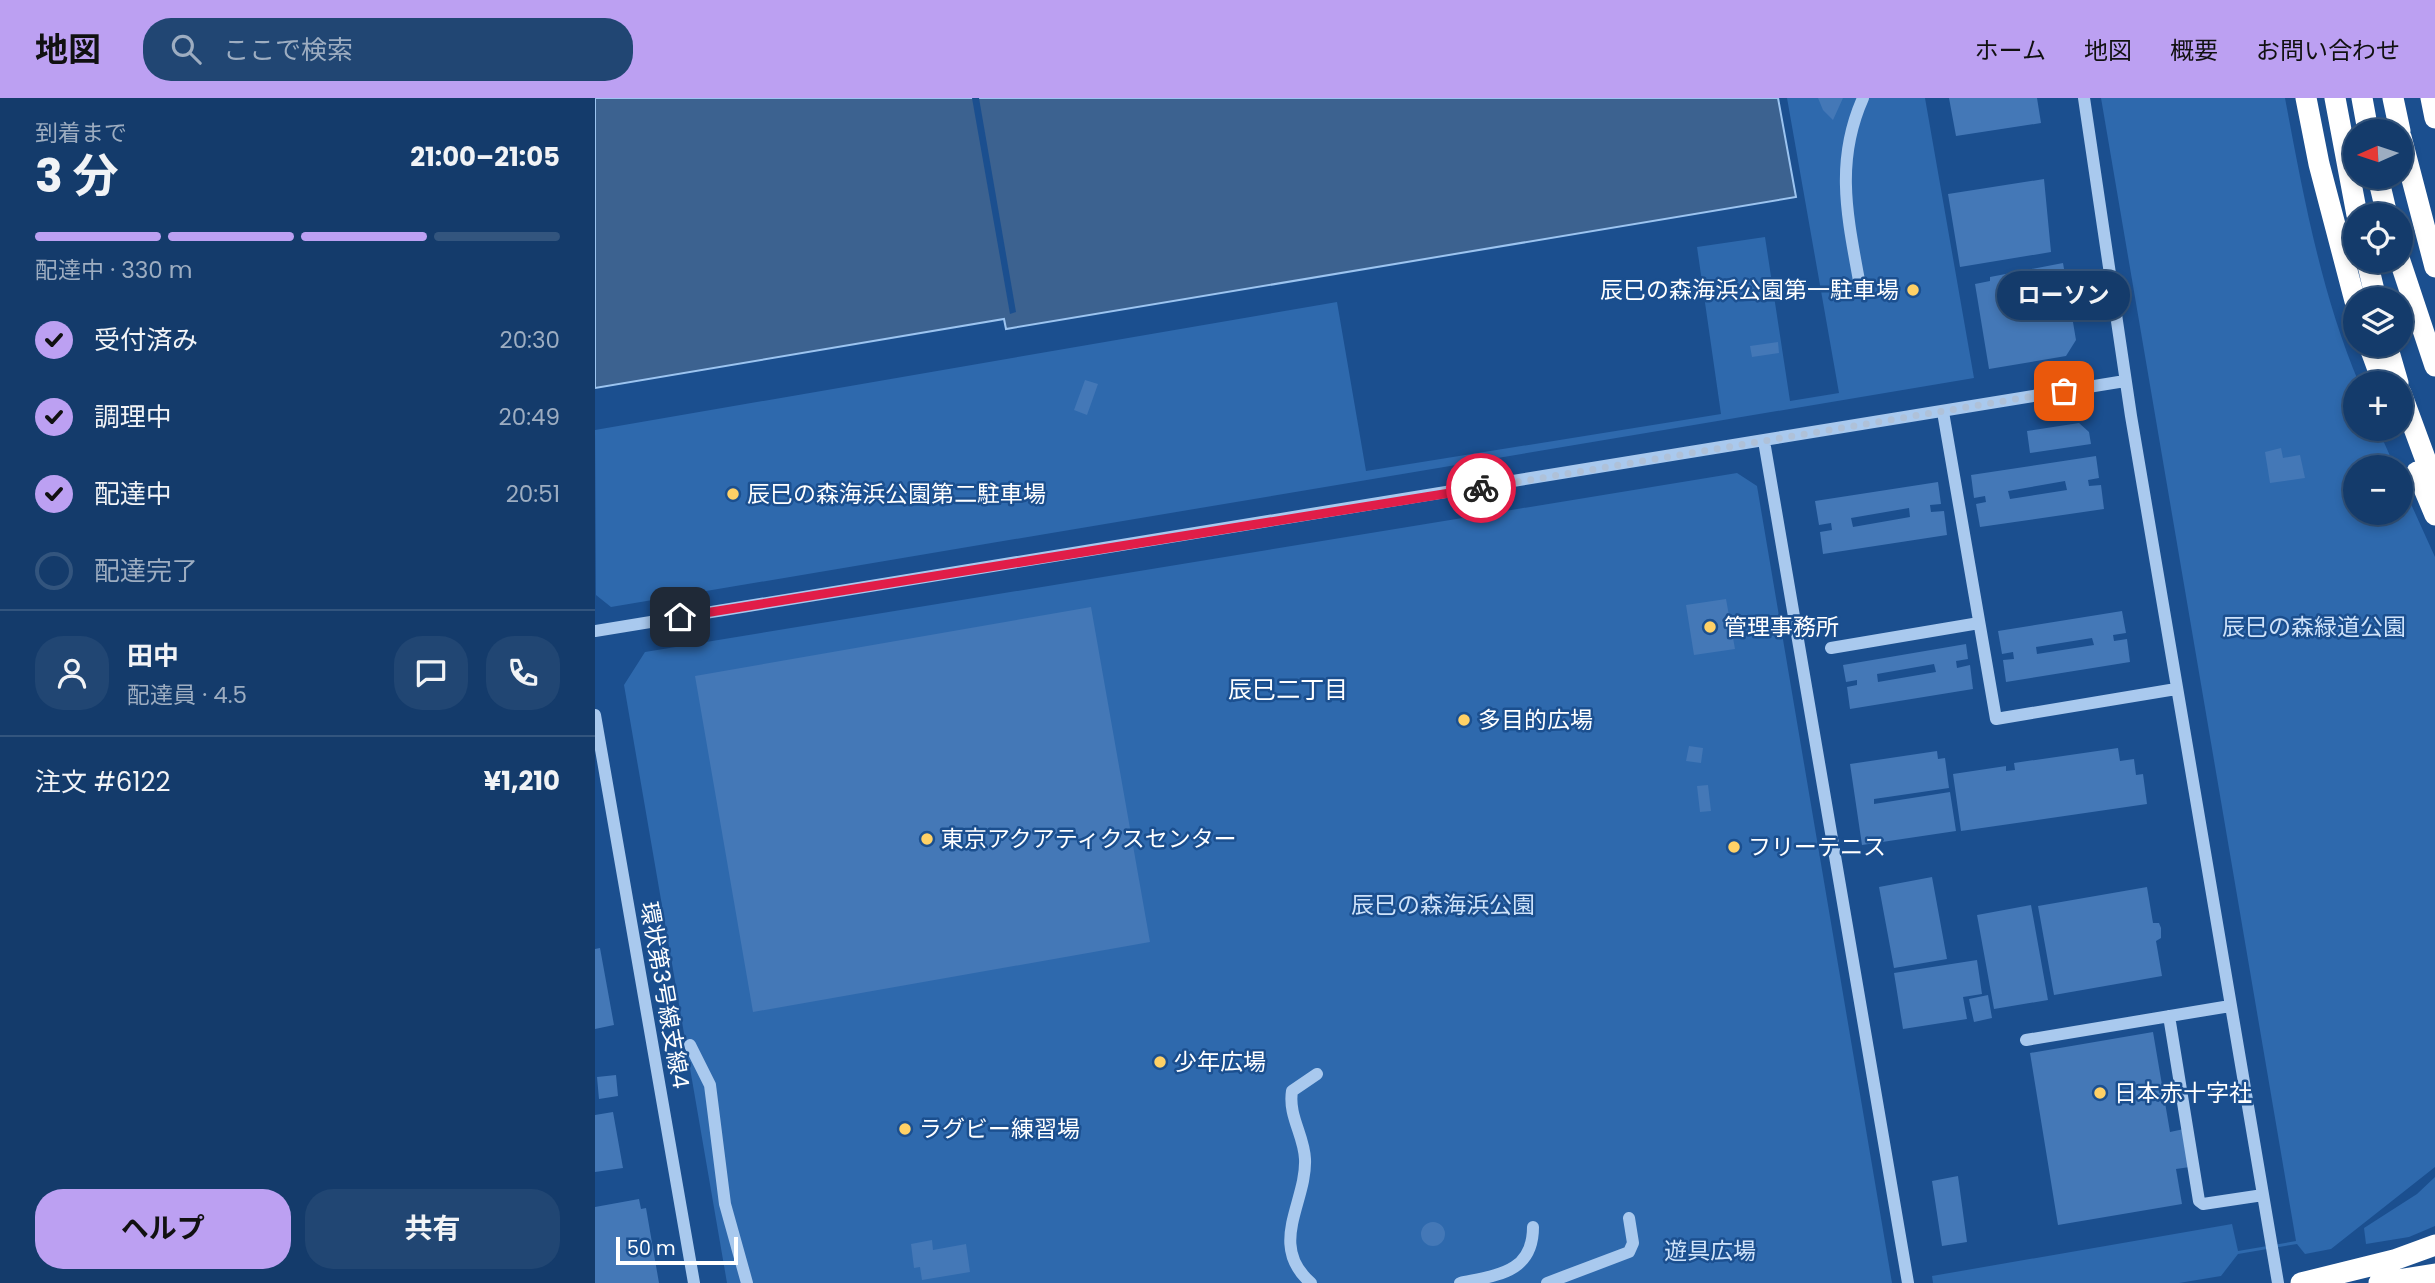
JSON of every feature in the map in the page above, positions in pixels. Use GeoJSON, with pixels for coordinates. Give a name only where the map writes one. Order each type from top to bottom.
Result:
{"type":"FeatureCollection","features":[{"type":"Feature","properties":{"kind":"highway"},"geometry":{"type":"LineString","coordinates":[[2306,98],[2325,189],[2351,287]]}},
{"type":"Feature","properties":{"kind":"highway"},"geometry":{"type":"LineString","coordinates":[[2335,98],[2355,203]]}},
{"type":"Feature","properties":{"kind":"highway"},"geometry":{"type":"LineString","coordinates":[[2361,98],[2365,119]]}},
{"type":"Feature","properties":{"kind":"highway"},"geometry":{"type":"LineString","coordinates":[[2393,98],[2397,119]]}},
{"type":"Feature","properties":{"kind":"highway"},"geometry":{"type":"LineString","coordinates":[[2431,98],[2435,118]]}},
{"type":"Feature","properties":{"kind":"highway"},"geometry":{"type":"LineString","coordinates":[[2413,183],[2435,267]]}},
{"type":"Feature","properties":{"kind":"highway"},"geometry":{"type":"LineString","coordinates":[[2404,273],[2435,366]]}},
{"type":"Feature","properties":{"kind":"highway"},"geometry":{"type":"LineString","coordinates":[[2413,425],[2435,485]]}},
{"type":"Feature","properties":{"kind":"highway"},"geometry":{"type":"LineString","coordinates":[[2405,441],[2435,515]]}},
{"type":"Feature","properties":{"kind":"highway"},"geometry":{"type":"LineString","coordinates":[[2301,1283],[2384,1263],[2435,1245]]}},
{"type":"Feature","properties":{"kind":"highway"},"geometry":{"type":"LineString","coordinates":[[2379,1283],[2435,1274]]}},
{"type":"Feature","properties":{"kind":"highway"},"geometry":{"type":"LineString","coordinates":[[2428,1283],[2435,1282]]}},
{"type":"Feature","properties":{"kind":"street"},"geometry":{"type":"LineString","coordinates":[[1860,286],[1845,201],[1845,161],[1863,98]]}},
{"type":"Feature","properties":{"kind":"street"},"geometry":{"type":"LineString","coordinates":[[2084,98],[2125,381],[2278,1283]]}},
{"type":"Feature","properties":{"kind":"street"},"geometry":{"type":"LineString","coordinates":[[2416,312],[2435,337]]}},
{"type":"Feature","properties":{"kind":"street"},"geometry":{"type":"LineString","coordinates":[[595,631],[2125,381]]}},
{"type":"Feature","properties":{"kind":"street"},"geometry":{"type":"LineString","coordinates":[[1943,412],[1996,719],[2176,689]]}},
{"type":"Feature","properties":{"kind":"street"},"geometry":{"type":"LineString","coordinates":[[1764,441],[1908,1283]]}},
{"type":"Feature","properties":{"kind":"street"},"geometry":{"type":"LineString","coordinates":[[1831,648],[1979,623]]}},
{"type":"Feature","properties":{"kind":"street","name":"環状第3号線支線4"},"geometry":{"type":"LineString","coordinates":[[595,715],[694,1283]]}},
{"type":"Feature","properties":{"kind":"street"},"geometry":{"type":"LineString","coordinates":[[2026,1040],[2230,1006]]}},
{"type":"Feature","properties":{"kind":"street"},"geometry":{"type":"LineString","coordinates":[[2169,1016],[2199,1200],[2203,1204],[2263,1195]]}},
{"type":"Feature","properties":{"kind":"street"},"geometry":{"type":"LineString","coordinates":[[689,1045],[710,1085],[725,1204],[747,1283]]}},
{"type":"Feature","properties":{"kind":"street"},"geometry":{"type":"LineString","coordinates":[[1311,1283],[1304,1277],[1293,1254],[1289,1232],[1303,1185],[1305,1162],[1303,1140],[1290,1107],[1292,1091],[1317,1074]]}},
{"type":"Feature","properties":{"kind":"street"},"geometry":{"type":"LineString","coordinates":[[1547,1283],[1629,1252],[1633,1243],[1629,1218]]}},
{"type":"Feature","properties":{"kind":"street"},"geometry":{"type":"LineString","coordinates":[[1460,1283],[1496,1275],[1521,1263],[1533,1241],[1533,1227]]}},
{"type":"Feature","properties":{"kind":"green space"},"geometry":{"type":"Polygon","coordinates":[[[1787,98],[1925,98],[1974,378],[611,607],[596,595],[595,430],[1337,302],[1366,471],[1721,414],[1697,247],[1765,237],[1790,401],[1839,393],[1787,98]]]}},
{"type":"Feature","properties":{"kind":"green space","name":"辰巳の森緑道公園"},"geometry":{"type":"Polygon","coordinates":[[[2101,98],[2285,98],[2306,207],[2343,340],[2343,357],[2349,357],[2354,371],[2343,371],[2343,441],[2383,441],[2390,455],[2343,455],[2343,525],[2413,525],[2413,508],[2435,557],[2435,1167],[2331,1249],[2305,1254],[2297,1244],[2238,1254],[2221,1276],[2179,1283],[1933,1283],[1932,1276],[2232,1224],[2238,1251],[2296,1241],[2101,98]]]}},
{"type":"Feature","properties":{"kind":"green space","name":"辰巳の森海浜公園"},"geometry":{"type":"Polygon","coordinates":[[[1737,473],[1757,486],[1892,1283],[727,1283],[624,685],[645,652],[1737,473]]]}},
{"type":"Feature","properties":{"kind":"green space"},"geometry":{"type":"Polygon","coordinates":[[[2435,1177],[2435,1226],[2409,1237],[2366,1244],[2364,1228],[2417,1194],[2435,1177]]]}},
{"type":"Feature","properties":{"kind":"shaded area"},"geometry":{"type":"Polygon","coordinates":[[[595,98],[1778,98],[1796,197],[1006,329],[1004,319],[595,388],[595,98]]]}},
{"type":"Feature","properties":{"kind":"pier"},"geometry":{"type":"Polygon","coordinates":[[[972,98],[979,98],[1016,312],[1010,314],[972,98]]]}},
{"type":"Feature","properties":{"kind":"building"},"geometry":{"type":"Polygon","coordinates":[[[1818,98],[1843,98],[1833,120],[1823,110],[1818,98]]]}},
{"type":"Feature","properties":{"kind":"building"},"geometry":{"type":"Polygon","coordinates":[[[1949,98],[2037,98],[2041,123],[1956,136],[1949,98]]]}},
{"type":"Feature","properties":{"kind":"building"},"geometry":{"type":"Polygon","coordinates":[[[2044,179],[2051,252],[1960,267],[1948,194],[2044,179]]]}},
{"type":"Feature","properties":{"kind":"building"},"geometry":{"type":"Polygon","coordinates":[[[2063,263],[2076,340],[2066,356],[1989,369],[1975,284],[1990,281],[1990,277],[2063,263]]]}},
{"type":"Feature","properties":{"kind":"building"},"geometry":{"type":"Polygon","coordinates":[[[1778,342],[1779,353],[1752,357],[1750,346],[1778,342]]]}},
{"type":"Feature","properties":{"kind":"building"},"geometry":{"type":"Polygon","coordinates":[[[1085,380],[1098,384],[1087,415],[1074,410],[1085,380]]]}},
{"type":"Feature","properties":{"kind":"building"},"geometry":{"type":"Polygon","coordinates":[[[2079,423],[2089,432],[2091,444],[2030,453],[2027,431],[2079,423]]]}},
{"type":"Feature","properties":{"kind":"building"},"geometry":{"type":"Polygon","coordinates":[[[2281,448],[2283,458],[2300,455],[2305,478],[2270,483],[2265,452],[2281,448]]]}},
{"type":"Feature","properties":{"kind":"building"},"geometry":{"type":"Polygon","coordinates":[[[2096,456],[2099,478],[2088,480],[2089,486],[2101,485],[2104,509],[1980,527],[1976,504],[1986,502],[1985,496],[1974,498],[1971,475],[2096,456]],[[2065,481],[2008,491],[2010,499],[2067,490],[2065,481]]]}},
{"type":"Feature","properties":{"kind":"building"},"geometry":{"type":"Polygon","coordinates":[[[1938,482],[1941,504],[1930,505],[1931,512],[1944,511],[1947,535],[1823,554],[1820,532],[1832,530],[1831,523],[1819,525],[1815,501],[1938,482]],[[1909,508],[1851,518],[1853,527],[1910,517],[1909,508]]]}},
{"type":"Feature","properties":{"kind":"building","name":"管理事務所"},"geometry":{"type":"Polygon","coordinates":[[[1726,599],[1735,649],[1694,655],[1686,605],[1726,599]]]}},
{"type":"Feature","properties":{"kind":"building","name":"東京アクアティクスセンター"},"geometry":{"type":"Polygon","coordinates":[[[1091,607],[1150,942],[753,1012],[695,676],[1091,607]]]}},
{"type":"Feature","properties":{"kind":"building"},"geometry":{"type":"Polygon","coordinates":[[[2122,611],[2126,633],[2113,635],[2114,641],[2127,639],[2130,662],[2006,682],[2003,660],[2014,659],[2013,652],[2002,654],[1998,631],[2122,611]],[[2092,638],[2036,647],[2037,654],[2094,645],[2092,638]]]}},
{"type":"Feature","properties":{"kind":"building"},"geometry":{"type":"Polygon","coordinates":[[[1966,644],[1968,659],[1956,661],[1957,668],[1970,665],[1973,689],[1850,709],[1847,687],[1857,685],[1857,680],[1846,682],[1843,665],[1966,644]],[[1934,664],[1877,674],[1878,682],[1936,672],[1934,664]]]}},
{"type":"Feature","properties":{"kind":"building"},"geometry":{"type":"Polygon","coordinates":[[[1689,746],[1703,748],[1701,763],[1686,761],[1689,746]]]}},
{"type":"Feature","properties":{"kind":"building"},"geometry":{"type":"Polygon","coordinates":[[[2118,748],[2120,761],[2134,759],[2136,775],[2143,774],[2147,804],[1961,831],[1953,774],[2006,766],[2006,771],[2015,770],[2014,763],[2118,748]]]}},
{"type":"Feature","properties":{"kind":"building"},"geometry":{"type":"Polygon","coordinates":[[[1937,751],[1938,759],[1945,758],[1949,788],[1874,799],[1874,804],[1950,792],[1956,831],[1862,845],[1850,764],[1937,751]]]}},
{"type":"Feature","properties":{"kind":"building"},"geometry":{"type":"Polygon","coordinates":[[[1708,785],[1711,811],[1700,812],[1697,786],[1708,785]]]}},
{"type":"Feature","properties":{"kind":"building"},"geometry":{"type":"Polygon","coordinates":[[[1932,877],[1947,959],[1894,968],[1879,887],[1932,877]]]}},
{"type":"Feature","properties":{"kind":"building"},"geometry":{"type":"Polygon","coordinates":[[[2147,887],[2153,923],[2159,923],[2161,928],[2161,938],[2156,941],[2162,976],[2054,995],[2038,906],[2147,887]]]}},
{"type":"Feature","properties":{"kind":"building"},"geometry":{"type":"Polygon","coordinates":[[[2031,905],[2048,1000],[1994,1009],[1977,915],[2031,905]]]}},
{"type":"Feature","properties":{"kind":"building"},"geometry":{"type":"Polygon","coordinates":[[[600,948],[614,1025],[595,1029],[595,949],[600,948]]]}},
{"type":"Feature","properties":{"kind":"building"},"geometry":{"type":"Polygon","coordinates":[[[1977,960],[1982,994],[1963,997],[1967,1019],[1903,1029],[1894,973],[1977,960]]]}},
{"type":"Feature","properties":{"kind":"building"},"geometry":{"type":"Polygon","coordinates":[[[1988,995],[1992,1018],[1974,1022],[1969,999],[1988,995]]]}},
{"type":"Feature","properties":{"kind":"building","name":"日本赤十字社"},"geometry":{"type":"Polygon","coordinates":[[[2153,1032],[2170,1132],[2184,1129],[2190,1167],[2176,1169],[2182,1204],[2058,1225],[2030,1053],[2153,1032]]]}},
{"type":"Feature","properties":{"kind":"building"},"geometry":{"type":"Polygon","coordinates":[[[616,1075],[618,1096],[599,1099],[597,1077],[616,1075]]]}},
{"type":"Feature","properties":{"kind":"building"},"geometry":{"type":"Polygon","coordinates":[[[613,1112],[623,1168],[595,1172],[595,1115],[613,1112]]]}},
{"type":"Feature","properties":{"kind":"building"},"geometry":{"type":"Polygon","coordinates":[[[1958,1176],[1967,1242],[1942,1246],[1932,1181],[1958,1176]]]}},
{"type":"Feature","properties":{"kind":"building"},"geometry":{"type":"Polygon","coordinates":[[[639,1199],[641,1209],[646,1208],[659,1283],[595,1283],[595,1207],[639,1199]]]}},
{"type":"Feature","properties":{"kind":"building"},"geometry":{"type":"Polygon","coordinates":[[[1433,1222],[1441,1226],[1445,1234],[1441,1242],[1433,1246],[1425,1242],[1421,1234],[1425,1226],[1433,1222]]]}},
{"type":"Feature","properties":{"kind":"building"},"geometry":{"type":"Polygon","coordinates":[[[932,1240],[933,1250],[966,1244],[970,1272],[922,1280],[920,1267],[914,1268],[911,1244],[932,1240]]]}},
{"type":"Feature","properties":{"kind":"way so far"},"geometry":{"type":"LineString","coordinates":[[1481,488],[2064,391]]}},
{"type":"Feature","properties":{"kind":"place","name":"辰巳の森海浜公園第一駐車場"},"geometry":{"type":"Point","coordinates":[1913,290]}},
{"type":"Feature","properties":{"kind":"place","name":"ローソン"},"geometry":{"type":"Point","coordinates":[2064,391]}},
{"type":"Feature","properties":{"kind":"place","name":"辰巳の森海浜公園第二駐車場"},"geometry":{"type":"Point","coordinates":[733,494]}},
{"type":"Feature","properties":{"kind":"place","name":"管理事務所"},"geometry":{"type":"Point","coordinates":[1710,627]}},
{"type":"Feature","properties":{"kind":"place","name":"多目的広場"},"geometry":{"type":"Point","coordinates":[1464,720]}},
{"type":"Feature","properties":{"kind":"place","name":"東京アクアティクスセンター"},"geometry":{"type":"Point","coordinates":[927,839]}},
{"type":"Feature","properties":{"kind":"place","name":"フリーテニス"},"geometry":{"type":"Point","coordinates":[1734,847]}},
{"type":"Feature","properties":{"kind":"place","name":"少年広場"},"geometry":{"type":"Point","coordinates":[1160,1062]}},
{"type":"Feature","properties":{"kind":"place","name":"日本赤十字社"},"geometry":{"type":"Point","coordinates":[2100,1093]}},
{"type":"Feature","properties":{"kind":"place","name":"ラグビー練習場"},"geometry":{"type":"Point","coordinates":[905,1129]}},
{"type":"Feature","properties":{"kind":"district","name":"辰巳二丁目"},"geometry":{"type":"Point","coordinates":[1288,689]}},
{"type":"Feature","properties":{"kind":"route"},"geometry":{"type":"LineString","coordinates":[[680,617],[1481,488]]}},
{"type":"Feature","properties":{"kind":"park label","name":"遊具広場"},"geometry":{"type":"Point","coordinates":[1710,1251]}}]}
